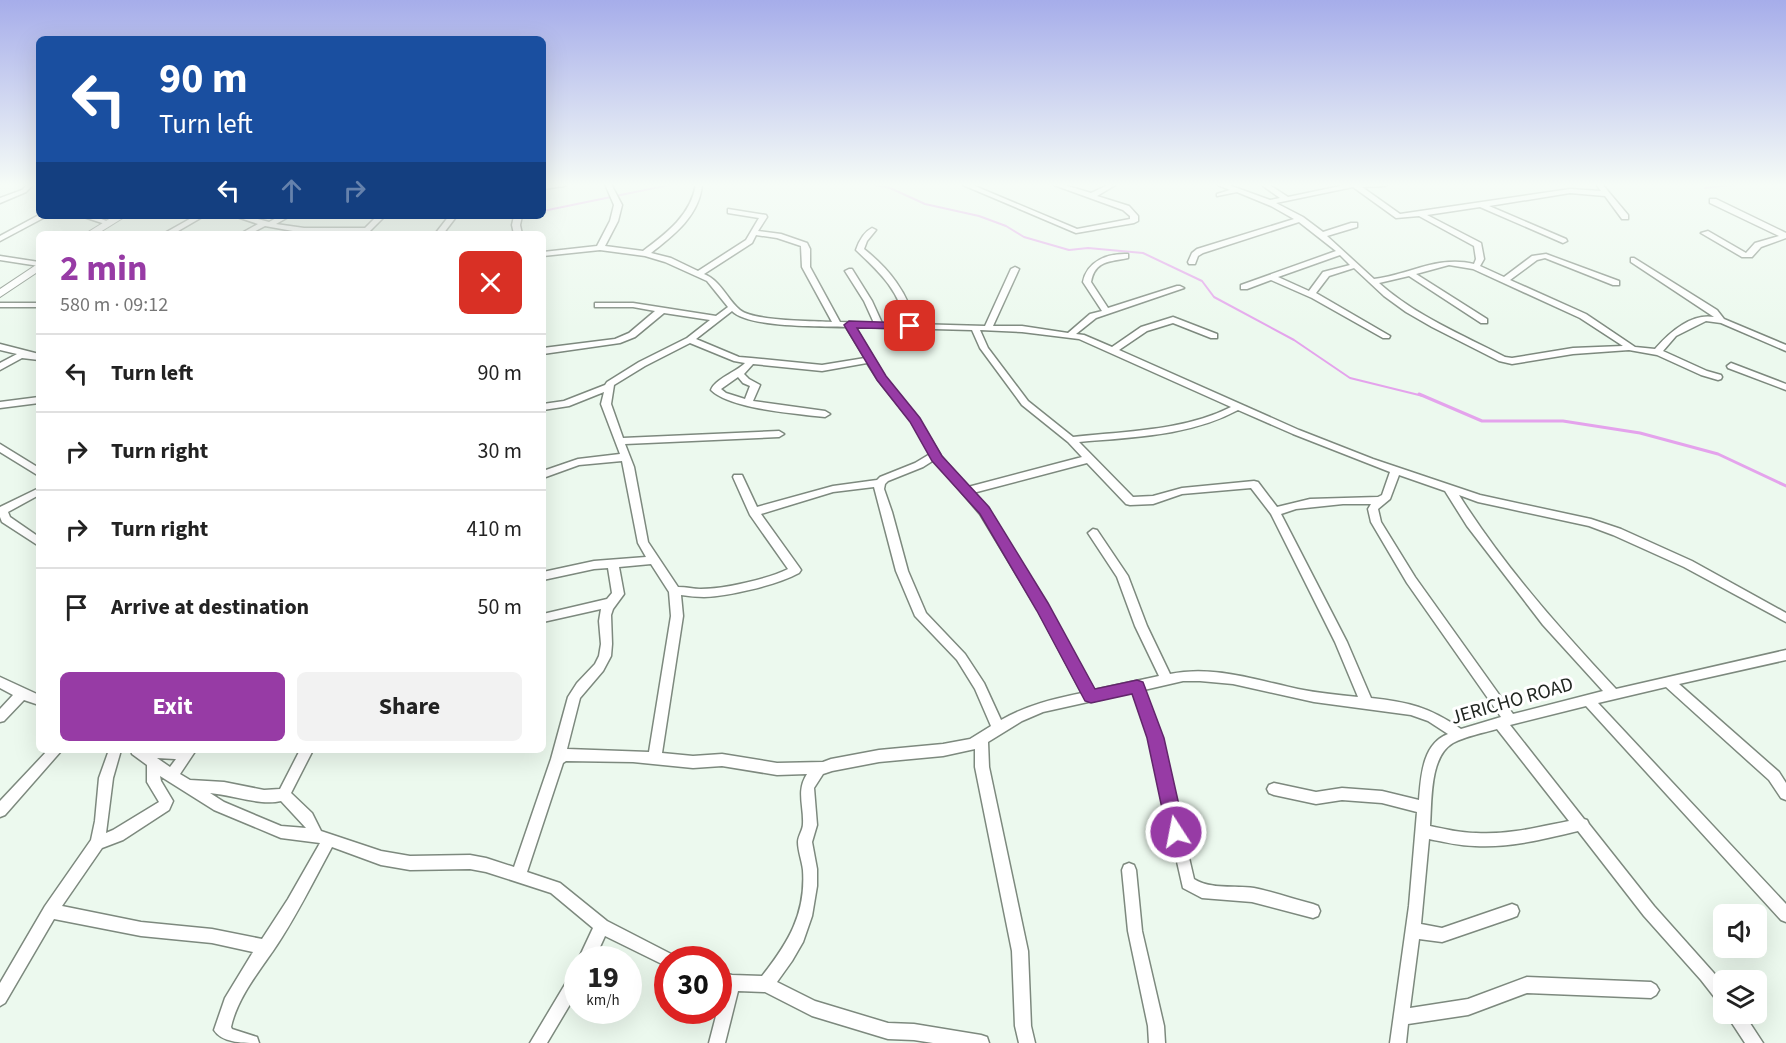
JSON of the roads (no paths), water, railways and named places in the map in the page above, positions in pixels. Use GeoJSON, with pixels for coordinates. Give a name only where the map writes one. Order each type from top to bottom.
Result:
{"type":"FeatureCollection","features":[{"type":"Feature","properties":{"kind":"main road"},"geometry":{"type":"LineString","coordinates":[[0,294],[36,267]]}},
{"type":"Feature","properties":{"kind":"street"},"geometry":{"type":"LineString","coordinates":[[600,248],[608,233]]}},
{"type":"Feature","properties":{"kind":"street"},"geometry":{"type":"LineString","coordinates":[[645,254],[671,233]]}},
{"type":"Feature","properties":{"kind":"street"},"geometry":{"type":"LineString","coordinates":[[700,273],[749,241],[754,233],[778,236],[804,245],[806,267],[843,324],[863,346],[869,360],[915,420],[935,455],[984,510],[1091,697]]}},
{"type":"Feature","properties":{"kind":"street"},"geometry":{"type":"LineString","coordinates":[[870,233],[862,241],[860,250],[878,263],[894,287],[909,314],[910,326]]}},
{"type":"Feature","properties":{"kind":"street"},"geometry":{"type":"LineString","coordinates":[[1192,262],[1200,251],[1257,233]]}},
{"type":"Feature","properties":{"kind":"street"},"geometry":{"type":"LineString","coordinates":[[1319,233],[1353,266],[1400,304],[1438,328],[1507,361],[1573,351],[1626,349],[1628,345]]}},
{"type":"Feature","properties":{"kind":"street"},"geometry":{"type":"LineString","coordinates":[[1322,235],[1329,233]]}},
{"type":"Feature","properties":{"kind":"street"},"geometry":{"type":"LineString","coordinates":[[1455,233],[1478,245],[1480,259],[1476,267]]}},
{"type":"Feature","properties":{"kind":"street"},"geometry":{"type":"LineString","coordinates":[[1542,233],[1563,242]]}},
{"type":"Feature","properties":{"kind":"street"},"geometry":{"type":"LineString","coordinates":[[1705,233],[1745,255],[1749,255],[1758,245],[1785,236]]}},
{"type":"Feature","properties":{"kind":"street"},"geometry":{"type":"LineString","coordinates":[[546,254],[600,248],[645,254],[668,260],[710,279],[742,316],[758,320],[988,328],[1071,334],[1128,355],[1296,432],[1396,470],[1478,498],[1591,523],[1617,532],[1688,564],[1786,618]]}},
{"type":"Feature","properties":{"kind":"street"},"geometry":{"type":"LineString","coordinates":[[1244,287],[1341,252]]}},
{"type":"Feature","properties":{"kind":"street"},"geometry":{"type":"LineString","coordinates":[[1106,311],[1087,282],[1090,269],[1100,261],[1125,256]]}},
{"type":"Feature","properties":{"kind":"street"},"geometry":{"type":"LineString","coordinates":[[1505,280],[1536,258],[1546,256],[1616,283]]}},
{"type":"Feature","properties":{"kind":"street"},"geometry":{"type":"LineString","coordinates":[[0,258],[36,264]]}},
{"type":"Feature","properties":{"kind":"street"},"geometry":{"type":"LineString","coordinates":[[1634,260],[1714,312],[1720,320]]}},
{"type":"Feature","properties":{"kind":"street"},"geometry":{"type":"LineString","coordinates":[[1374,281],[1389,280],[1452,261],[1476,267],[1583,316],[1628,345],[1643,351],[1657,351],[1704,373],[1718,377]]}},
{"type":"Feature","properties":{"kind":"street"},"geometry":{"type":"LineString","coordinates":[[1311,294],[1326,274],[1353,266]]}},
{"type":"Feature","properties":{"kind":"street"},"geometry":{"type":"LineString","coordinates":[[988,328],[1015,269]]}},
{"type":"Feature","properties":{"kind":"street"},"geometry":{"type":"LineString","coordinates":[[849,271],[868,301],[879,325]]}},
{"type":"Feature","properties":{"kind":"street"},"geometry":{"type":"LineString","coordinates":[[1411,274],[1484,321]]}},
{"type":"Feature","properties":{"kind":"street"},"geometry":{"type":"LineString","coordinates":[[1270,278],[1311,294],[1386,336]]}},
{"type":"Feature","properties":{"kind":"street"},"geometry":{"type":"LineString","coordinates":[[1071,334],[1093,316],[1180,288]]}},
{"type":"Feature","properties":{"kind":"street"},"geometry":{"type":"LineString","coordinates":[[598,305],[616,304],[663,309],[718,319]]}},
{"type":"Feature","properties":{"kind":"street"},"geometry":{"type":"LineString","coordinates":[[0,305],[36,305]]}},
{"type":"Feature","properties":{"kind":"street"},"geometry":{"type":"LineString","coordinates":[[655,758],[677,616],[675,591],[645,547],[626,457],[606,404],[610,384],[642,364],[690,340],[733,307]]}},
{"type":"Feature","properties":{"kind":"street"},"geometry":{"type":"LineString","coordinates":[[546,351],[617,341],[632,335],[663,309]]}},
{"type":"Feature","properties":{"kind":"street"},"geometry":{"type":"LineString","coordinates":[[1657,351],[1673,334],[1705,318],[1720,320],[1786,348]]}},
{"type":"Feature","properties":{"kind":"street"},"geometry":{"type":"LineString","coordinates":[[1112,351],[1144,329],[1173,320],[1214,336]]}},
{"type":"Feature","properties":{"kind":"street"},"geometry":{"type":"LineString","coordinates":[[975,328],[984,348],[1025,403],[1071,440],[1130,501],[1153,500],[1182,490],[1254,484],[1275,512],[1341,642],[1367,704]]}},
{"type":"Feature","properties":{"kind":"street"},"geometry":{"type":"LineString","coordinates":[[690,340],[737,359],[751,362],[822,368],[869,360]]}},
{"type":"Feature","properties":{"kind":"street"},"geometry":{"type":"LineString","coordinates":[[0,347],[35,356]]}},
{"type":"Feature","properties":{"kind":"street"},"geometry":{"type":"LineString","coordinates":[[0,368],[15,358],[35,356]]}},
{"type":"Feature","properties":{"kind":"street"},"geometry":{"type":"LineString","coordinates":[[751,362],[739,373],[722,381],[716,390],[723,397],[790,411],[825,414]]}},
{"type":"Feature","properties":{"kind":"street"},"geometry":{"type":"LineString","coordinates":[[1731,366],[1786,387]]}},
{"type":"Feature","properties":{"kind":"street"},"geometry":{"type":"LineString","coordinates":[[739,373],[746,381],[755,385],[748,402]]}},
{"type":"Feature","properties":{"kind":"street"},"geometry":{"type":"LineString","coordinates":[[546,407],[566,404],[609,387]]}},
{"type":"Feature","properties":{"kind":"street"},"geometry":{"type":"LineString","coordinates":[[0,405],[36,400]]}},
{"type":"Feature","properties":{"kind":"street"},"geometry":{"type":"LineString","coordinates":[[1071,440],[1175,427],[1222,417],[1239,406]]}},
{"type":"Feature","properties":{"kind":"street"},"geometry":{"type":"LineString","coordinates":[[621,441],[779,434]]}},
{"type":"Feature","properties":{"kind":"street"},"geometry":{"type":"LineString","coordinates":[[0,447],[36,471]]}},
{"type":"Feature","properties":{"kind":"street"},"geometry":{"type":"LineString","coordinates":[[754,512],[833,489],[880,483],[935,455]]}},
{"type":"Feature","properties":{"kind":"street"},"geometry":{"type":"LineString","coordinates":[[546,474],[578,462],[626,457]]}},
{"type":"Feature","properties":{"kind":"street"},"geometry":{"type":"LineString","coordinates":[[966,491],[1089,459]]}},
{"type":"Feature","properties":{"kind":"street"},"geometry":{"type":"LineString","coordinates":[[1396,470],[1386,497],[1376,504],[1374,509],[1381,532],[1505,721],[1650,913],[1687,952],[1713,984]]}},
{"type":"Feature","properties":{"kind":"street"},"geometry":{"type":"LineString","coordinates":[[675,591],[702,593],[716,591],[792,573],[794,568],[754,512],[738,477]]}},
{"type":"Feature","properties":{"kind":"street"},"geometry":{"type":"LineString","coordinates":[[880,483],[879,489],[902,571],[921,616],[961,657],[980,687],[999,729]]}},
{"type":"Feature","properties":{"kind":"street"},"geometry":{"type":"LineString","coordinates":[[1449,488],[1472,523],[1547,622],[1613,694]]}},
{"type":"Feature","properties":{"kind":"street"},"geometry":{"type":"LineString","coordinates":[[36,493],[1,512],[6,519],[36,540]]}},
{"type":"Feature","properties":{"kind":"street"},"geometry":{"type":"LineString","coordinates":[[1275,512],[1346,500],[1382,501]]}},
{"type":"Feature","properties":{"kind":"street"},"geometry":{"type":"LineString","coordinates":[[1093,533],[1122,576],[1141,626],[1167,680]]}},
{"type":"Feature","properties":{"kind":"street"},"geometry":{"type":"LineString","coordinates":[[630,561],[645,547]]}},
{"type":"Feature","properties":{"kind":"street"},"geometry":{"type":"LineString","coordinates":[[546,575],[613,563],[655,560]]}},
{"type":"Feature","properties":{"kind":"street"},"geometry":{"type":"LineString","coordinates":[[518,876],[558,759],[574,697],[602,663],[606,654],[608,645],[604,621],[610,603],[618,594],[613,563]]}},
{"type":"Feature","properties":{"kind":"street"},"geometry":{"type":"LineString","coordinates":[[546,617],[610,603]]}},
{"type":"Feature","properties":{"kind":"street","name":"JERICHO ROAD"},"geometry":{"type":"LineString","coordinates":[[1398,1043],[1428,770],[1437,748],[1447,740],[1459,735],[1505,721],[1786,655]]}},
{"type":"Feature","properties":{"kind":"street"},"geometry":{"type":"LineString","coordinates":[[558,759],[571,754],[693,762],[722,760],[777,769],[822,768],[879,756],[943,750],[972,744],[1018,717],[1041,707],[1200,675],[1217,676],[1314,697],[1422,713],[1436,719],[1459,735]]}},
{"type":"Feature","properties":{"kind":"street"},"geometry":{"type":"LineString","coordinates":[[0,682],[36,699]]}},
{"type":"Feature","properties":{"kind":"street"},"geometry":{"type":"LineString","coordinates":[[1668,682],[1768,770],[1786,794]]}},
{"type":"Feature","properties":{"kind":"street"},"geometry":{"type":"LineString","coordinates":[[1137,687],[1155,738],[1188,883],[1196,890],[1249,894],[1312,911]]}},
{"type":"Feature","properties":{"kind":"street"},"geometry":{"type":"LineString","coordinates":[[0,717],[22,694]]}},
{"type":"Feature","properties":{"kind":"street"},"geometry":{"type":"LineString","coordinates":[[1588,700],[1786,915]]}},
{"type":"Feature","properties":{"kind":"street"},"geometry":{"type":"LineString","coordinates":[[981,739],[982,768],[1020,951],[1023,1026],[1027,1043]]}},
{"type":"Feature","properties":{"kind":"street"},"geometry":{"type":"LineString","coordinates":[[0,811],[53,753]]}},
{"type":"Feature","properties":{"kind":"street"},"geometry":{"type":"LineString","coordinates":[[0,998],[50,911],[97,843],[102,821],[106,778],[113,753]]}},
{"type":"Feature","properties":{"kind":"street"},"geometry":{"type":"LineString","coordinates":[[141,753],[219,806],[281,832],[322,837],[381,858],[411,863],[470,862],[486,865],[555,888],[602,926],[654,953]]}},
{"type":"Feature","properties":{"kind":"street"},"geometry":{"type":"LineString","coordinates":[[172,775],[187,753]]}},
{"type":"Feature","properties":{"kind":"street"},"geometry":{"type":"LineString","coordinates":[[284,794],[305,753]]}},
{"type":"Feature","properties":{"kind":"street"},"geometry":{"type":"LineString","coordinates":[[97,843],[118,835],[164,806],[166,801],[152,776],[153,763]]}},
{"type":"Feature","properties":{"kind":"street"},"geometry":{"type":"LineString","coordinates":[[766,984],[798,937],[805,916],[810,886],[810,869],[805,842],[810,825],[807,788],[813,774],[822,768]]}},
{"type":"Feature","properties":{"kind":"street"},"geometry":{"type":"LineString","coordinates":[[191,786],[227,788],[266,797],[284,794]]}},
{"type":"Feature","properties":{"kind":"street"},"geometry":{"type":"LineString","coordinates":[[1274,789],[1316,798],[1342,794],[1382,797],[1424,808]]}},
{"type":"Feature","properties":{"kind":"street"},"geometry":{"type":"LineString","coordinates":[[284,794],[310,819],[322,837]]}},
{"type":"Feature","properties":{"kind":"street"},"geometry":{"type":"LineString","coordinates":[[1422,831],[1470,840],[1486,840],[1538,834],[1582,824]]}},
{"type":"Feature","properties":{"kind":"street"},"geometry":{"type":"LineString","coordinates":[[251,1043],[227,1035],[222,1030],[223,1023],[242,986],[267,946],[322,837]]}},
{"type":"Feature","properties":{"kind":"street"},"geometry":{"type":"LineString","coordinates":[[1129,870],[1135,931],[1156,1026],[1157,1043]]}},
{"type":"Feature","properties":{"kind":"street"},"geometry":{"type":"LineString","coordinates":[[50,911],[141,930],[212,936],[267,946]]}},
{"type":"Feature","properties":{"kind":"street"},"geometry":{"type":"LineString","coordinates":[[1412,930],[1442,935],[1512,911]]}},
{"type":"Feature","properties":{"kind":"street"},"geometry":{"type":"LineString","coordinates":[[593,946],[602,926]]}},
{"type":"Feature","properties":{"kind":"street"},"geometry":{"type":"LineString","coordinates":[[732,982],[766,984],[812,1008],[888,1031],[914,1032],[981,1043]]}},
{"type":"Feature","properties":{"kind":"street"},"geometry":{"type":"LineString","coordinates":[[1401,1017],[1443,1012],[1476,1004],[1527,985],[1651,990]]}},
{"type":"Feature","properties":{"kind":"street"},"geometry":{"type":"LineString","coordinates":[[538,1043],[564,999]]}},
{"type":"Feature","properties":{"kind":"street"},"geometry":{"type":"LineString","coordinates":[[717,1043],[719,1024]]}},
{"type":"Feature","properties":{"kind":"street"},"geometry":{"type":"LineString","coordinates":[[1741,1024],[1755,1043]]}},
{"type":"Feature","properties":{"kind":"waterway"},"geometry":{"type":"LineString","coordinates":[[1017,233],[1024,237],[1069,250],[1088,248],[1143,253],[1202,281],[1214,297],[1294,340],[1350,378],[1423,396]]}},
{"type":"Feature","properties":{"kind":"waterway"},"geometry":{"type":"LineString","coordinates":[[1419,394],[1482,421],[1563,421],[1640,433],[1718,454],[1786,486]]}}]}
